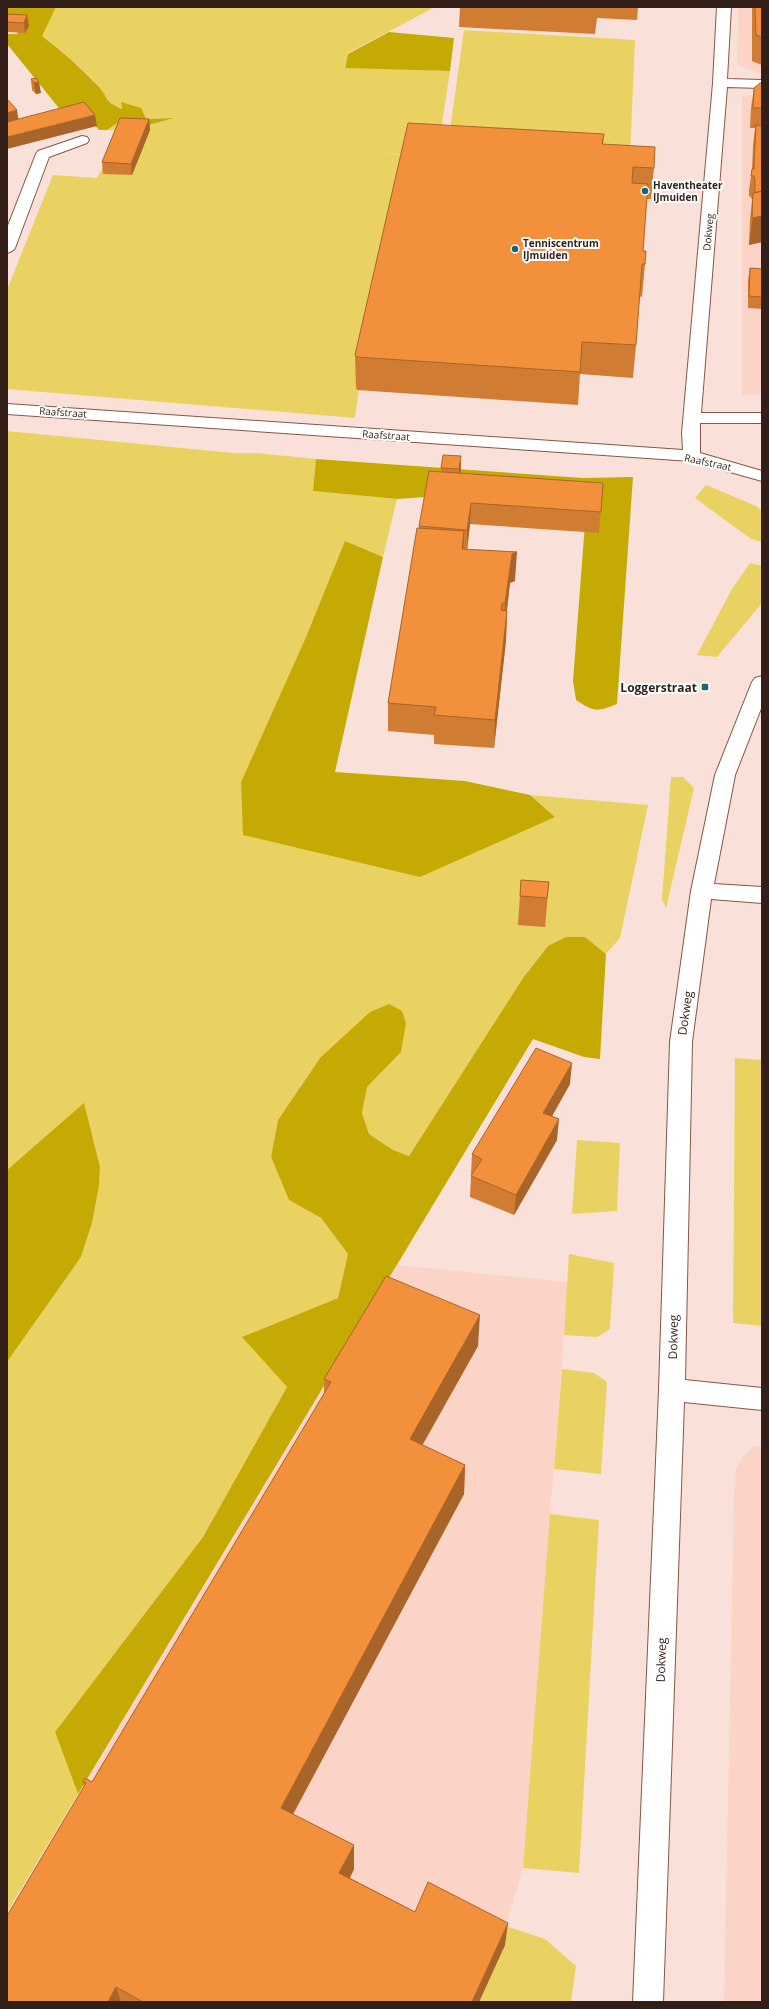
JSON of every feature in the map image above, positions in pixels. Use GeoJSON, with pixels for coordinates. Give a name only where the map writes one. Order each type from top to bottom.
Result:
{"type":"FeatureCollection","features":[{"type":"Feature","properties":{"kind":"street","name":"Dokweg"},"geometry":{"type":"LineString","coordinates":[[692,456],[691,433],[720,83],[724,7]]}},
{"type":"Feature","properties":{"kind":"street"},"geometry":{"type":"LineString","coordinates":[[720,83],[762,84]]}},
{"type":"Feature","properties":{"kind":"street"},"geometry":{"type":"LineString","coordinates":[[7,248],[43,154],[82,140]]}},
{"type":"Feature","properties":{"kind":"street","name":"Raafstraat"},"geometry":{"type":"LineString","coordinates":[[7,409],[692,456],[762,476]]}},
{"type":"Feature","properties":{"kind":"street"},"geometry":{"type":"LineString","coordinates":[[693,418],[762,418]]}},
{"type":"Feature","properties":{"kind":"street","name":"Dokweg"},"geometry":{"type":"LineString","coordinates":[[648,2002],[672,1390],[681,1042],[702,891],[725,775],[762,682]]}},
{"type":"Feature","properties":{"kind":"street"},"geometry":{"type":"LineString","coordinates":[[702,891],[762,895]]}},
{"type":"Feature","properties":{"kind":"street"},"geometry":{"type":"LineString","coordinates":[[672,1390],[762,1399]]}},
{"type":"Feature","properties":{"kind":"shaded area"},"geometry":{"type":"Polygon","coordinates":[[[7,7],[56,7],[42,36],[83,71],[100,88],[108,101],[122,109],[121,102],[141,108],[146,119],[174,118],[148,125],[125,118],[107,130],[99,130],[85,114],[67,118],[7,44],[7,34],[17,34],[23,22],[7,21],[7,7]]]}},
{"type":"Feature","properties":{"kind":"shaded area"},"geometry":{"type":"Polygon","coordinates":[[[56,7],[435,7],[348,53],[345,67],[450,71],[437,156],[382,153],[406,155],[359,389],[355,418],[7,389],[7,290],[53,175],[97,178],[123,131],[107,130],[125,118],[148,124],[171,118],[146,119],[121,102],[122,109],[112,104],[101,89],[84,71],[41,35],[56,7]]]}},
{"type":"Feature","properties":{"kind":"shaded area"},"geometry":{"type":"Polygon","coordinates":[[[738,7],[762,7],[762,74],[737,65],[738,7]]]}},
{"type":"Feature","properties":{"kind":"shaded area"},"geometry":{"type":"Polygon","coordinates":[[[464,30],[635,40],[630,156],[448,144],[464,30]]]}},
{"type":"Feature","properties":{"kind":"shaded area"},"geometry":{"type":"Polygon","coordinates":[[[389,32],[454,38],[450,71],[345,68],[348,54],[389,32]]]}},
{"type":"Feature","properties":{"kind":"shaded area"},"geometry":{"type":"Polygon","coordinates":[[[762,93],[762,394],[742,395],[742,97],[762,93]]]}},
{"type":"Feature","properties":{"kind":"shaded area"},"geometry":{"type":"Polygon","coordinates":[[[7,431],[233,453],[256,453],[316,459],[313,491],[397,499],[383,557],[345,542],[306,637],[241,782],[555,817],[530,795],[648,805],[620,938],[606,954],[585,937],[548,946],[523,978],[409,1156],[393,1150],[369,1134],[362,1113],[367,1087],[401,1052],[406,1024],[320,1058],[278,1120],[271,1157],[289,1200],[321,1218],[348,1254],[338,1298],[243,1337],[287,1387],[203,1537],[55,1732],[78,1794],[7,1912],[7,1362],[81,1257],[92,1223],[99,1186],[100,1167],[84,1104],[7,1170],[7,431]]]}},
{"type":"Feature","properties":{"kind":"shaded area"},"geometry":{"type":"Polygon","coordinates":[[[316,459],[583,478],[633,477],[617,704],[596,710],[587,707],[576,700],[573,681],[586,510],[501,492],[397,499],[313,491],[316,459]]]}},
{"type":"Feature","properties":{"kind":"shaded area"},"geometry":{"type":"Polygon","coordinates":[[[706,485],[756,506],[762,511],[762,542],[751,539],[695,498],[706,485]]]}},
{"type":"Feature","properties":{"kind":"shaded area"},"geometry":{"type":"Polygon","coordinates":[[[345,541],[383,557],[335,772],[465,781],[530,795],[555,817],[420,877],[243,835],[241,782],[306,637],[345,541]]]}},
{"type":"Feature","properties":{"kind":"shaded area"},"geometry":{"type":"Polygon","coordinates":[[[750,563],[762,566],[762,603],[717,657],[697,655],[732,589],[750,563]]]}},
{"type":"Feature","properties":{"kind":"shaded area"},"geometry":{"type":"Polygon","coordinates":[[[671,777],[683,777],[694,788],[666,908],[662,899],[671,777]]]}},
{"type":"Feature","properties":{"kind":"shaded area"},"geometry":{"type":"Polygon","coordinates":[[[566,937],[585,937],[606,954],[600,1059],[584,1057],[533,1039],[78,1794],[55,1732],[203,1537],[287,1387],[242,1337],[338,1298],[348,1254],[321,1218],[289,1200],[271,1157],[278,1120],[320,1058],[370,1012],[389,1004],[402,1011],[406,1024],[401,1052],[367,1087],[362,1113],[369,1134],[393,1150],[409,1156],[523,978],[548,946],[566,937]]]}},
{"type":"Feature","properties":{"kind":"shaded area"},"geometry":{"type":"Polygon","coordinates":[[[735,1058],[762,1060],[762,1326],[733,1323],[735,1058]]]}},
{"type":"Feature","properties":{"kind":"shaded area"},"geometry":{"type":"Polygon","coordinates":[[[84,1103],[100,1167],[99,1186],[92,1223],[81,1257],[7,1362],[7,1170],[84,1103]]]}},
{"type":"Feature","properties":{"kind":"shaded area"},"geometry":{"type":"Polygon","coordinates":[[[577,1140],[620,1143],[617,1211],[572,1214],[577,1140]]]}},
{"type":"Feature","properties":{"kind":"shaded area"},"geometry":{"type":"Polygon","coordinates":[[[569,1254],[614,1263],[610,1329],[597,1337],[564,1335],[569,1254]]]}},
{"type":"Feature","properties":{"kind":"shaded area"},"geometry":{"type":"Polygon","coordinates":[[[397,1265],[568,1282],[523,1868],[506,1926],[505,1945],[479,2002],[7,2002],[7,1912],[397,1265]]]}},
{"type":"Feature","properties":{"kind":"shaded area"},"geometry":{"type":"Polygon","coordinates":[[[562,1369],[594,1373],[607,1382],[601,1474],[554,1469],[562,1369]]]}},
{"type":"Feature","properties":{"kind":"shaded area"},"geometry":{"type":"Polygon","coordinates":[[[754,1446],[762,1447],[762,2002],[724,2002],[734,1498],[736,1470],[742,1457],[754,1446]]]}},
{"type":"Feature","properties":{"kind":"shaded area"},"geometry":{"type":"Polygon","coordinates":[[[550,1514],[599,1520],[579,1873],[523,1868],[550,1514]]]}},
{"type":"Feature","properties":{"kind":"shaded area"},"geometry":{"type":"Polygon","coordinates":[[[506,1926],[545,1939],[576,1966],[571,2002],[479,2002],[505,1945],[506,1926]]]}},
{"type":"Feature","properties":{"kind":"building"},"geometry":{"type":"Polygon","coordinates":[[[755,7],[762,7],[762,37],[756,35],[755,7]]]}},
{"type":"Feature","properties":{"kind":"building"},"geometry":{"type":"Polygon","coordinates":[[[7,14],[27,15],[24,23],[7,22],[7,14]]]}},
{"type":"Feature","properties":{"kind":"building"},"geometry":{"type":"Polygon","coordinates":[[[36,78],[39,82],[34,83],[31,79],[36,78]]]}},
{"type":"Feature","properties":{"kind":"building"},"geometry":{"type":"Polygon","coordinates":[[[762,83],[762,108],[753,108],[754,88],[762,83]]]}},
{"type":"Feature","properties":{"kind":"building"},"geometry":{"type":"Polygon","coordinates":[[[7,99],[17,110],[7,113],[7,99]]]}},
{"type":"Feature","properties":{"kind":"building"},"geometry":{"type":"Polygon","coordinates":[[[84,102],[95,115],[7,137],[7,122],[84,102]]]}},
{"type":"Feature","properties":{"kind":"building"},"geometry":{"type":"Polygon","coordinates":[[[120,118],[149,119],[131,164],[102,162],[120,118]]]}},
{"type":"Feature","properties":{"kind":"building","name":"Tenniscentrum IJmuiden"},"geometry":{"type":"Polygon","coordinates":[[[408,123],[604,134],[602,144],[655,147],[654,168],[633,167],[632,183],[648,184],[643,251],[646,251],[645,264],[642,264],[636,345],[582,342],[580,372],[357,357],[355,355],[408,123]]]}},
{"type":"Feature","properties":{"kind":"building"},"geometry":{"type":"Polygon","coordinates":[[[756,125],[762,126],[762,191],[755,193],[755,180],[754,176],[751,176],[752,169],[754,169],[756,125]]]}},
{"type":"Feature","properties":{"kind":"building"},"geometry":{"type":"Polygon","coordinates":[[[762,191],[762,216],[752,218],[753,193],[762,191]]]}},
{"type":"Feature","properties":{"kind":"building"},"geometry":{"type":"Polygon","coordinates":[[[750,268],[762,269],[762,297],[749,296],[750,268]]]}},
{"type":"Feature","properties":{"kind":"building"},"geometry":{"type":"Polygon","coordinates":[[[443,455],[461,456],[459,469],[441,468],[443,455]]]}},
{"type":"Feature","properties":{"kind":"building"},"geometry":{"type":"Polygon","coordinates":[[[429,471],[603,483],[601,512],[471,503],[467,530],[419,526],[429,471]]]}},
{"type":"Feature","properties":{"kind":"building"},"geometry":{"type":"Polygon","coordinates":[[[417,528],[464,531],[462,549],[517,552],[512,554],[505,603],[502,603],[501,610],[507,611],[495,720],[434,715],[436,707],[388,703],[417,528]]]}},
{"type":"Feature","properties":{"kind":"building"},"geometry":{"type":"Polygon","coordinates":[[[521,880],[549,882],[547,898],[520,896],[521,880]]]}},
{"type":"Feature","properties":{"kind":"building"},"geometry":{"type":"Polygon","coordinates":[[[536,1048],[572,1063],[543,1113],[559,1119],[516,1195],[471,1176],[482,1159],[472,1154],[536,1048]]]}},
{"type":"Feature","properties":{"kind":"building"},"geometry":{"type":"Polygon","coordinates":[[[386,1276],[480,1315],[410,1439],[465,1465],[281,1808],[354,1845],[339,1873],[415,1912],[428,1882],[508,1923],[472,2002],[143,2002],[116,1987],[108,2002],[7,2002],[7,1916],[86,1783],[83,1782],[85,1778],[92,1782],[331,1382],[324,1379],[386,1276]]]}},
{"type":"Feature","properties":{"kind":"place","name":"Haventheater IJmuiden"},"geometry":{"type":"Point","coordinates":[645,191]}},
{"type":"Feature","properties":{"kind":"place","name":"Tenniscentrum IJmuiden"},"geometry":{"type":"Point","coordinates":[515,249]}},
{"type":"Feature","properties":{"kind":"place","name":"Loggerstraat"},"geometry":{"type":"Point","coordinates":[705,687]}}]}
